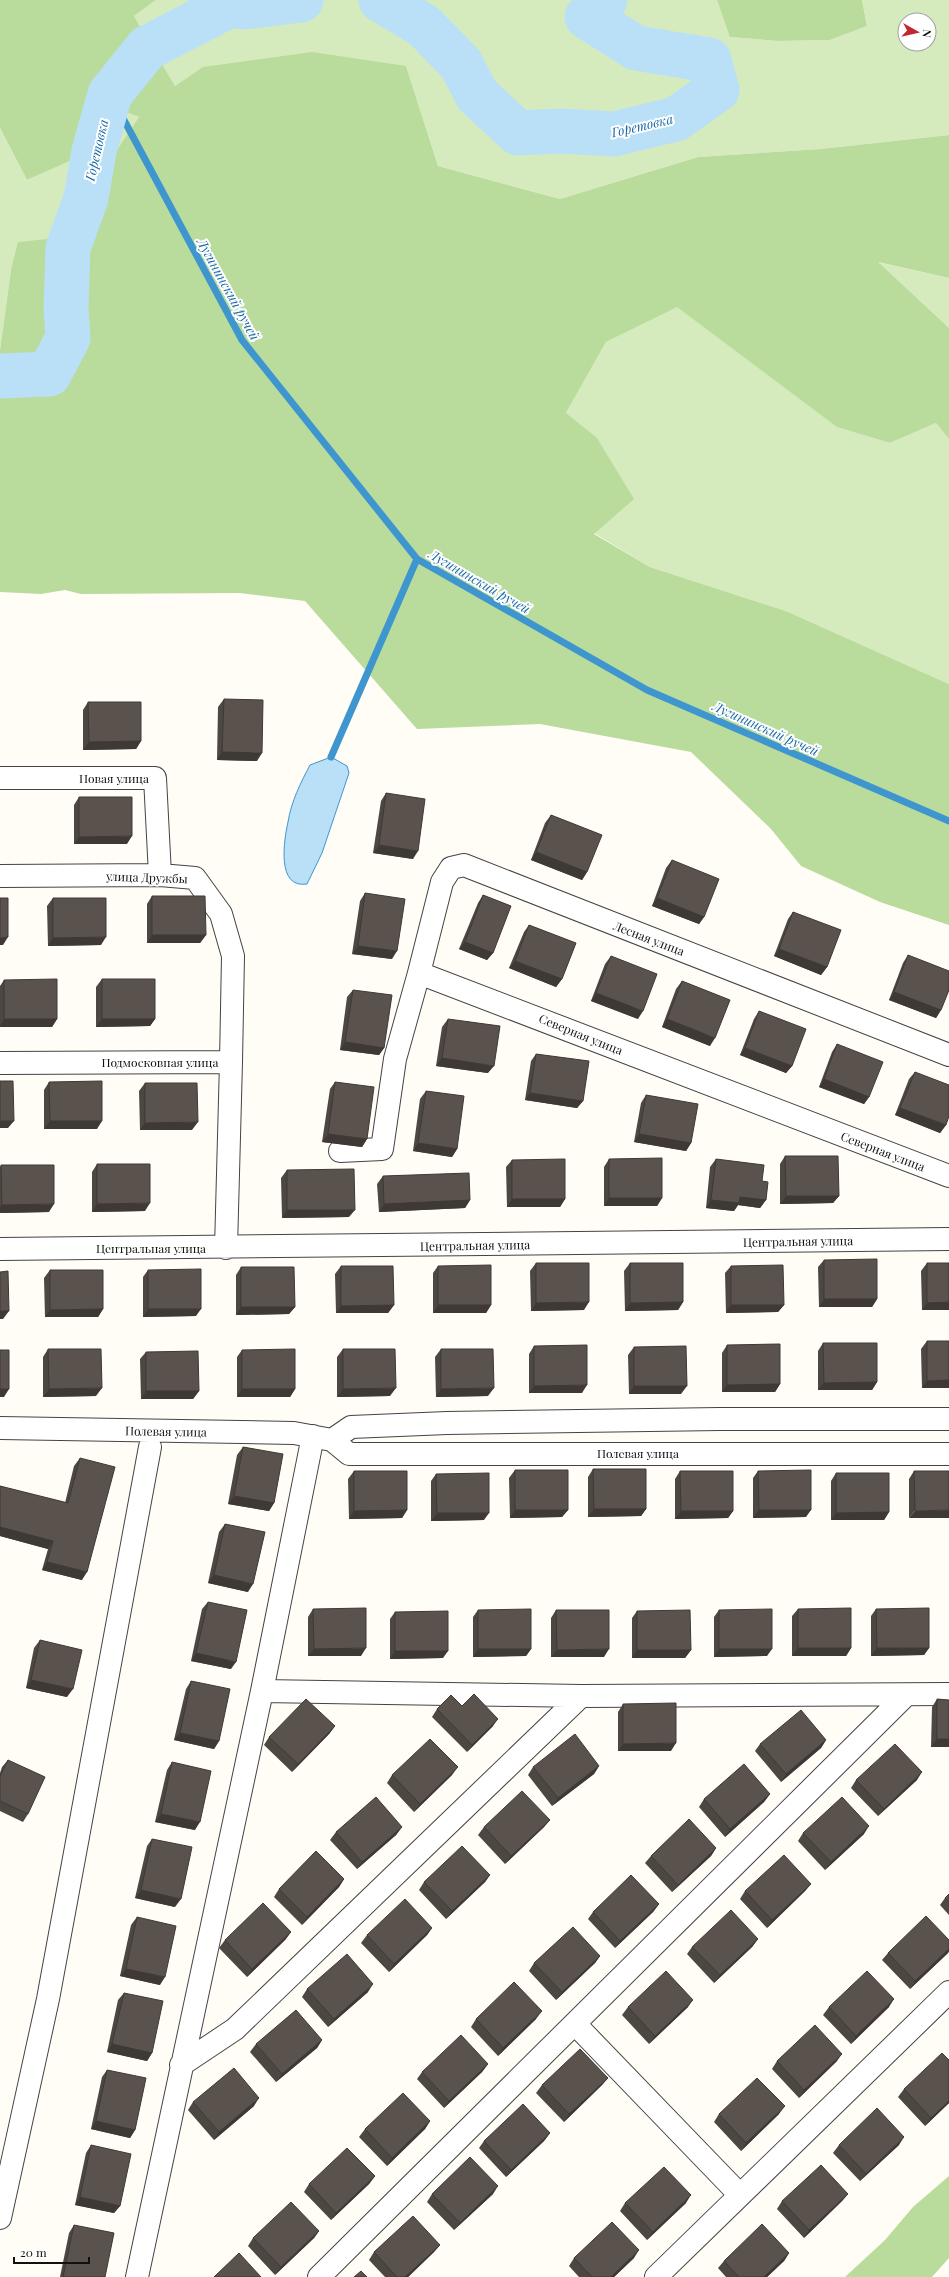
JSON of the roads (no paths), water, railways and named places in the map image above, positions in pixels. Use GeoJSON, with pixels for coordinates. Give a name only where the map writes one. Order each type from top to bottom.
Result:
{"type":"FeatureCollection","features":[{"type":"Feature","properties":{"kind":"street","name":"Новая улица"},"geometry":{"type":"LineString","coordinates":[[0,778],[155,778],[160,875]]}},
{"type":"Feature","properties":{"kind":"street","name":"Лесная улица"},"geometry":{"type":"LineString","coordinates":[[419,973],[442,882],[451,868],[464,865],[949,1055]]}},
{"type":"Feature","properties":{"kind":"street","name":"улица Дружбы"},"geometry":{"type":"LineString","coordinates":[[0,876],[160,875],[194,878],[222,914],[233,956],[231,1062]]}},
{"type":"Feature","properties":{"kind":"street"},"geometry":{"type":"LineString","coordinates":[[340,1151],[382,1149],[395,1059],[419,973]]}},
{"type":"Feature","properties":{"kind":"street","name":"Северная улица"},"geometry":{"type":"LineString","coordinates":[[419,973],[949,1176]]}},
{"type":"Feature","properties":{"kind":"street","name":"Подмосковная улица"},"geometry":{"type":"LineString","coordinates":[[0,1063],[231,1062],[226,1248]]}},
{"type":"Feature","properties":{"kind":"street","name":"Центральная улица"},"geometry":{"type":"LineString","coordinates":[[0,1249],[226,1248],[949,1239]]}},
{"type":"Feature","properties":{"kind":"street"},"geometry":{"type":"LineString","coordinates":[[137,2277],[262,1691],[323,1438],[351,1426],[494,1422],[720,1419],[949,1419]]}},
{"type":"Feature","properties":{"kind":"street"},"geometry":{"type":"LineString","coordinates":[[720,1419],[722,1453]]}},
{"type":"Feature","properties":{"kind":"street","name":"Полевая улица"},"geometry":{"type":"LineString","coordinates":[[0,1428],[286,1433],[323,1438],[349,1454],[949,1454]]}},
{"type":"Feature","properties":{"kind":"street"},"geometry":{"type":"LineString","coordinates":[[0,2218],[48,1999],[150,1447]]}},
{"type":"Feature","properties":{"kind":"street"},"geometry":{"type":"LineString","coordinates":[[262,1691],[581,1696],[905,1696],[949,1694]]}},
{"type":"Feature","properties":{"kind":"street"},"geometry":{"type":"LineString","coordinates":[[181,2065],[235,2029],[581,1696]]}},
{"type":"Feature","properties":{"kind":"street"},"geometry":{"type":"LineString","coordinates":[[319,2277],[905,1696]]}},
{"type":"Feature","properties":{"kind":"street"},"geometry":{"type":"LineString","coordinates":[[656,2277],[949,1992]]}},
{"type":"Feature","properties":{"kind":"street"},"geometry":{"type":"LineString","coordinates":[[575,2024],[740,2195]]}},
{"type":"Feature","properties":{"kind":"water"},"geometry":{"type":"Polygon","coordinates":[[[331,757],[347,766],[349,773],[322,853],[307,884],[297,884],[290,879],[284,862],[285,840],[291,807],[310,765],[331,757]]]}},
{"type":"Feature","properties":{"kind":"waterway","name":"Горетовка"},"geometry":{"type":"LineString","coordinates":[[0,376],[49,374],[68,338],[66,309],[68,248],[86,198],[94,151],[110,94],[147,48],[230,5],[244,7],[301,0]]}},
{"type":"Feature","properties":{"kind":"waterway","name":"Горетовка"},"geometry":{"type":"LineString","coordinates":[[381,0],[424,26],[461,64],[477,95],[518,133],[561,131],[614,134],[676,119],[717,90],[709,60],[636,48],[587,17],[605,0]]}},
{"type":"Feature","properties":{"kind":"waterway","name":"Лугининский ручей"},"geometry":{"type":"LineString","coordinates":[[110,94],[242,340],[417,559],[647,690],[949,821]]}},
{"type":"Feature","properties":{"kind":"waterway"},"geometry":{"type":"LineString","coordinates":[[331,757],[417,559]]}}]}
